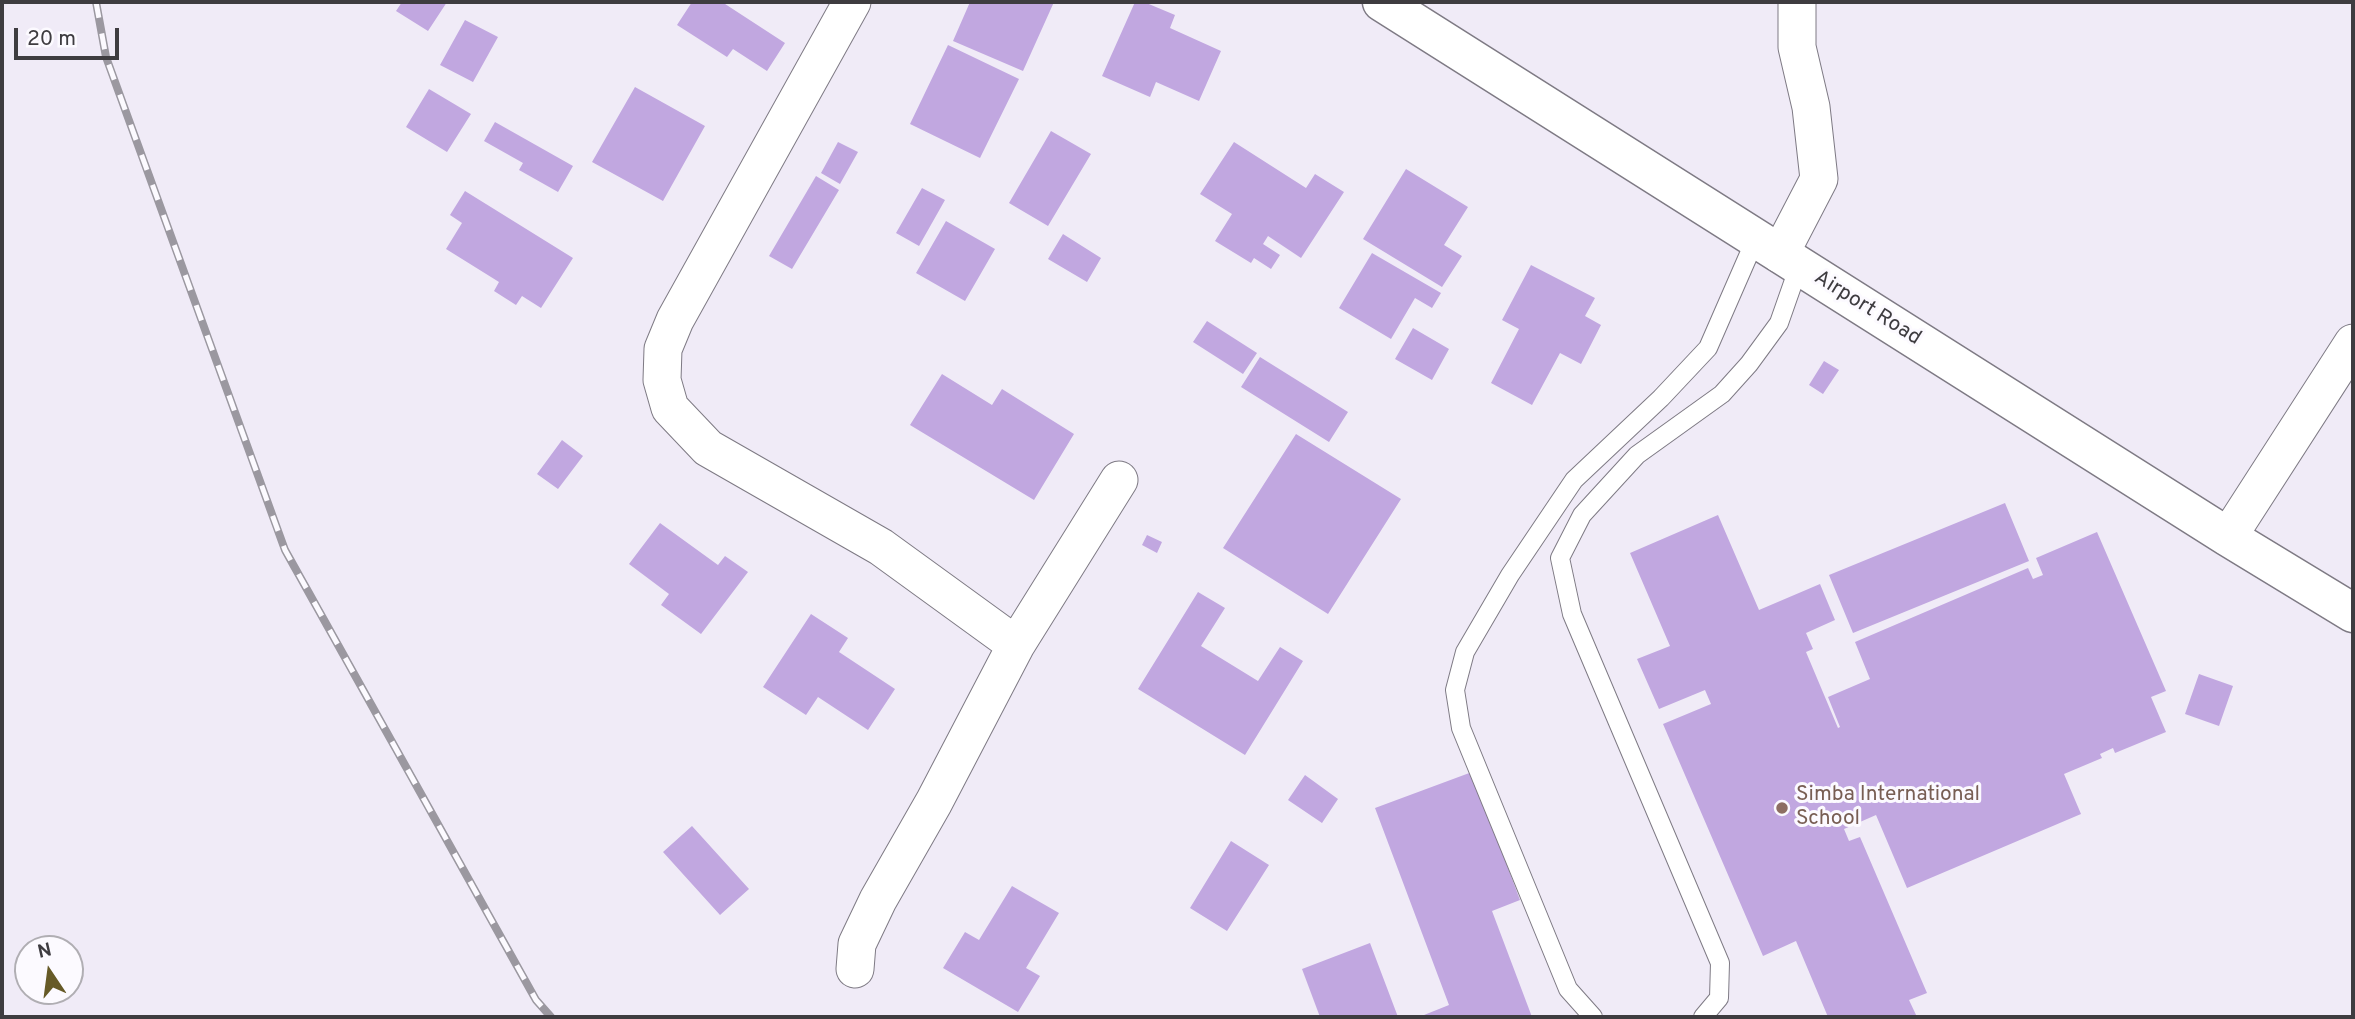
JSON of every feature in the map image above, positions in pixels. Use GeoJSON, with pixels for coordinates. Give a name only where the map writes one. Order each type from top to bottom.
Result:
{"type":"FeatureCollection","features":[{"type":"Feature","properties":{"kind":"street"},"geometry":{"type":"LineString","coordinates":[[852,2],[675,320],[663,349],[662,380],[670,408],[708,447],[881,547],[1016,645]]}},
{"type":"Feature","properties":{"kind":"street","name":"Airport Road"},"geometry":{"type":"LineString","coordinates":[[1382,2],[2353,614]]}},
{"type":"Feature","properties":{"kind":"street"},"geometry":{"type":"LineString","coordinates":[[1779,253],[1819,179],[1811,107],[1797,47],[1797,2]]}},
{"type":"Feature","properties":{"kind":"street"},"geometry":{"type":"LineString","coordinates":[[2228,537],[2353,343]]}},
{"type":"Feature","properties":{"kind":"street"},"geometry":{"type":"LineString","coordinates":[[855,969],[858,944],[878,900],[934,802],[1016,645],[1119,480]]}},
{"type":"Feature","properties":{"kind":"lane"},"geometry":{"type":"LineString","coordinates":[[1593,1017],[1568,989],[1461,728],[1455,690],[1465,652],[1510,575],[1574,480],[1661,398],[1708,348],[1779,253]]}},
{"type":"Feature","properties":{"kind":"lane"},"geometry":{"type":"LineString","coordinates":[[1703,1017],[1719,999],[1720,962],[1572,614],[1560,558],[1582,515],[1637,455],[1722,394],[1749,364],[1779,323],[1779,253]]}},
{"type":"Feature","properties":{"kind":"building"},"geometry":{"type":"Polygon","coordinates":[[[402,2],[447,2],[428,31],[396,11],[402,2]]]}},
{"type":"Feature","properties":{"kind":"building"},"geometry":{"type":"Polygon","coordinates":[[[692,2],[722,2],[785,43],[767,71],[733,49],[727,57],[677,25],[692,2]]]}},
{"type":"Feature","properties":{"kind":"building"},"geometry":{"type":"Polygon","coordinates":[[[970,2],[1054,2],[1023,71],[953,41],[970,2]]]}},
{"type":"Feature","properties":{"kind":"building"},"geometry":{"type":"Polygon","coordinates":[[[1135,2],[1144,2],[1175,15],[1170,28],[1221,51],[1199,101],[1156,82],[1150,97],[1102,76],[1135,2]]]}},
{"type":"Feature","properties":{"kind":"building"},"geometry":{"type":"Polygon","coordinates":[[[465,20],[498,37],[473,82],[440,65],[465,20]]]}},
{"type":"Feature","properties":{"kind":"building"},"geometry":{"type":"Polygon","coordinates":[[[948,45],[1019,79],[980,158],[910,124],[948,45]]]}},
{"type":"Feature","properties":{"kind":"building"},"geometry":{"type":"Polygon","coordinates":[[[635,87],[705,126],[663,201],[592,162],[635,87]]]}},
{"type":"Feature","properties":{"kind":"building"},"geometry":{"type":"Polygon","coordinates":[[[429,89],[471,114],[447,152],[406,127],[429,89]]]}},
{"type":"Feature","properties":{"kind":"building"},"geometry":{"type":"Polygon","coordinates":[[[495,122],[573,166],[558,192],[519,170],[523,163],[484,141],[495,122]]]}},
{"type":"Feature","properties":{"kind":"building"},"geometry":{"type":"Polygon","coordinates":[[[1051,131],[1091,154],[1048,226],[1009,203],[1051,131]]]}},
{"type":"Feature","properties":{"kind":"building"},"geometry":{"type":"Polygon","coordinates":[[[838,142],[858,152],[840,184],[821,173],[838,142]]]}},
{"type":"Feature","properties":{"kind":"building"},"geometry":{"type":"Polygon","coordinates":[[[1234,142],[1306,188],[1315,174],[1344,192],[1301,258],[1268,236],[1263,244],[1280,255],[1271,269],[1254,258],[1251,263],[1215,241],[1232,214],[1200,194],[1234,142]]]}},
{"type":"Feature","properties":{"kind":"building"},"geometry":{"type":"Polygon","coordinates":[[[1406,169],[1468,207],[1444,245],[1462,256],[1442,287],[1363,239],[1406,169]]]}},
{"type":"Feature","properties":{"kind":"building"},"geometry":{"type":"Polygon","coordinates":[[[816,176],[839,190],[792,269],[769,256],[816,176]]]}},
{"type":"Feature","properties":{"kind":"building"},"geometry":{"type":"Polygon","coordinates":[[[922,188],[945,200],[919,246],[896,233],[922,188]]]}},
{"type":"Feature","properties":{"kind":"building"},"geometry":{"type":"Polygon","coordinates":[[[465,191],[573,258],[541,308],[522,296],[516,305],[494,291],[499,282],[446,249],[462,223],[450,215],[465,191]]]}},
{"type":"Feature","properties":{"kind":"building"},"geometry":{"type":"Polygon","coordinates":[[[946,221],[995,249],[965,301],[916,273],[946,221]]]}},
{"type":"Feature","properties":{"kind":"building"},"geometry":{"type":"Polygon","coordinates":[[[1063,234],[1101,258],[1087,282],[1048,259],[1063,234]]]}},
{"type":"Feature","properties":{"kind":"building"},"geometry":{"type":"Polygon","coordinates":[[[1372,253],[1441,293],[1432,308],[1415,298],[1391,339],[1339,308],[1372,253]]]}},
{"type":"Feature","properties":{"kind":"building"},"geometry":{"type":"Polygon","coordinates":[[[1531,265],[1595,298],[1585,316],[1601,325],[1581,364],[1560,353],[1532,405],[1491,383],[1519,329],[1502,320],[1531,265]]]}},
{"type":"Feature","properties":{"kind":"building"},"geometry":{"type":"Polygon","coordinates":[[[1207,321],[1257,353],[1243,374],[1193,342],[1207,321]]]}},
{"type":"Feature","properties":{"kind":"building"},"geometry":{"type":"Polygon","coordinates":[[[1413,328],[1449,349],[1432,380],[1395,359],[1413,328]]]}},
{"type":"Feature","properties":{"kind":"building"},"geometry":{"type":"Polygon","coordinates":[[[1260,357],[1348,412],[1329,442],[1241,387],[1260,357]]]}},
{"type":"Feature","properties":{"kind":"building"},"geometry":{"type":"Polygon","coordinates":[[[1824,361],[1839,370],[1823,394],[1809,385],[1824,361]]]}},
{"type":"Feature","properties":{"kind":"building"},"geometry":{"type":"Polygon","coordinates":[[[942,374],[992,405],[1002,389],[1074,434],[1034,500],[910,425],[942,374]]]}},
{"type":"Feature","properties":{"kind":"building"},"geometry":{"type":"Polygon","coordinates":[[[1296,434],[1401,499],[1328,614],[1223,548],[1296,434]]]}},
{"type":"Feature","properties":{"kind":"building"},"geometry":{"type":"Polygon","coordinates":[[[562,440],[583,456],[558,489],[537,474],[562,440]]]}},
{"type":"Feature","properties":{"kind":"building"},"geometry":{"type":"Polygon","coordinates":[[[2005,503],[2029,561],[1853,633],[1829,575],[2005,503]]]}},
{"type":"Feature","properties":{"kind":"building"},"geometry":{"type":"Polygon","coordinates":[[[1718,515],[1759,610],[1820,584],[1835,620],[1806,633],[1813,649],[1806,652],[1838,728],[1840,727],[1828,697],[1870,679],[1855,642],[2028,568],[2033,579],[2043,575],[2036,558],[2097,532],[2166,691],[2151,697],[2166,732],[2115,753],[2113,748],[2100,754],[2102,758],[2064,774],[2081,814],[1907,888],[1876,815],[1844,829],[1849,841],[1860,837],[1927,993],[1909,1000],[1917,1017],[1828,1017],[1796,941],[1763,956],[1663,724],[1711,704],[1705,690],[1659,709],[1637,659],[1670,646],[1630,553],[1718,515]]]}},
{"type":"Feature","properties":{"kind":"building"},"geometry":{"type":"Polygon","coordinates":[[[660,523],[718,565],[725,556],[748,572],[701,634],[661,605],[669,594],[629,564],[660,523]]]}},
{"type":"Feature","properties":{"kind":"building"},"geometry":{"type":"Polygon","coordinates":[[[1147,535],[1162,542],[1157,553],[1142,545],[1147,535]]]}},
{"type":"Feature","properties":{"kind":"building"},"geometry":{"type":"Polygon","coordinates":[[[1198,592],[1225,608],[1201,646],[1258,681],[1280,647],[1303,661],[1245,755],[1138,689],[1198,592]]]}},
{"type":"Feature","properties":{"kind":"building"},"geometry":{"type":"Polygon","coordinates":[[[811,614],[848,638],[839,652],[895,689],[868,730],[818,697],[806,715],[763,687],[811,614]]]}},
{"type":"Feature","properties":{"kind":"building"},"geometry":{"type":"Polygon","coordinates":[[[2199,674],[2233,686],[2219,726],[2185,714],[2199,674]]]}},
{"type":"Feature","properties":{"kind":"building"},"geometry":{"type":"Polygon","coordinates":[[[1472,772],[1520,900],[1492,911],[1532,1017],[1419,1017],[1449,1005],[1375,808],[1472,772]]]}},
{"type":"Feature","properties":{"kind":"building"},"geometry":{"type":"Polygon","coordinates":[[[1305,775],[1338,799],[1322,823],[1288,800],[1305,775]]]}},
{"type":"Feature","properties":{"kind":"building"},"geometry":{"type":"Polygon","coordinates":[[[692,826],[749,889],[720,915],[663,852],[692,826]]]}},
{"type":"Feature","properties":{"kind":"building"},"geometry":{"type":"Polygon","coordinates":[[[1231,841],[1269,865],[1227,931],[1190,908],[1231,841]]]}},
{"type":"Feature","properties":{"kind":"building"},"geometry":{"type":"Polygon","coordinates":[[[1012,886],[1059,913],[1026,968],[1040,976],[1018,1012],[943,968],[965,932],[979,940],[1012,886]]]}},
{"type":"Feature","properties":{"kind":"building"},"geometry":{"type":"Polygon","coordinates":[[[1370,943],[1398,1017],[1320,1017],[1302,969],[1370,943]]]}},
{"type":"Feature","properties":{"kind":"railway"},"geometry":{"type":"LineString","coordinates":[[96,2],[106,57],[285,550],[536,1000],[551,1017]]}},
{"type":"Feature","properties":{"kind":"place","name":"Simba International School"},"geometry":{"type":"Point","coordinates":[1782,808]}}]}
